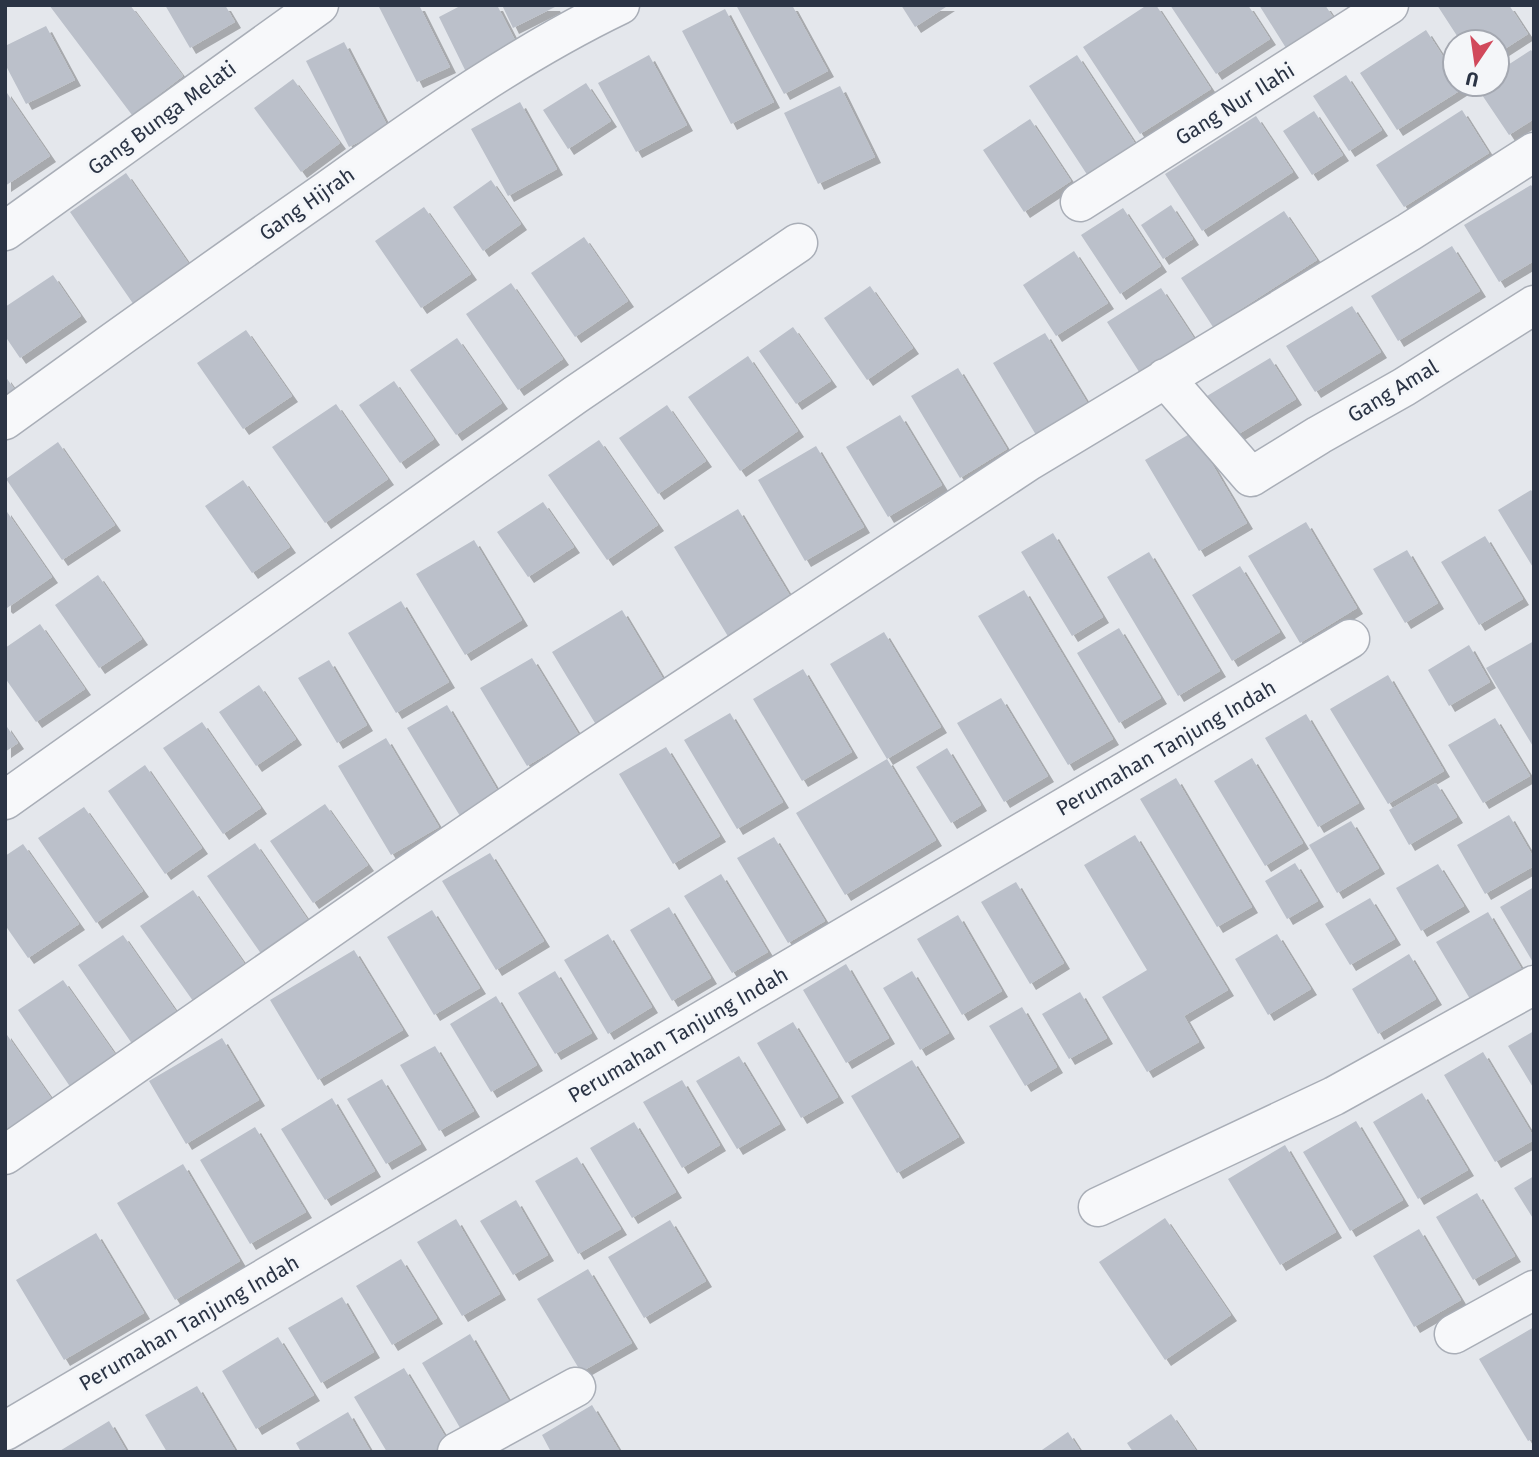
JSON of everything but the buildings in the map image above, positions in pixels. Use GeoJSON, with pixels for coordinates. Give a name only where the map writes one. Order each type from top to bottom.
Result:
{"type":"FeatureCollection","features":[{"type":"Feature","properties":{"kind":"street","name":"Gang Bunga Melati"},"geometry":{"type":"LineString","coordinates":[[5,231],[319,5]]}},
{"type":"Feature","properties":{"kind":"street","name":"Gang Hijrah"},"geometry":{"type":"LineString","coordinates":[[5,420],[502,68],[570,29],[620,5]]}},
{"type":"Feature","properties":{"kind":"street","name":"Gang Nur Ilahi"},"geometry":{"type":"LineString","coordinates":[[1080,202],[1389,5]]}},
{"type":"Feature","properties":{"kind":"street"},"geometry":{"type":"LineString","coordinates":[[5,1155],[576,760],[1029,461],[1409,232],[1534,152]]}},
{"type":"Feature","properties":{"kind":"street"},"geometry":{"type":"LineString","coordinates":[[5,800],[575,396],[798,243]]}},
{"type":"Feature","properties":{"kind":"street","name":"Gang Amal"},"geometry":{"type":"LineString","coordinates":[[1165,378],[1251,477],[1404,387],[1534,305]]}},
{"type":"Feature","properties":{"kind":"street","name":"Perumahan Tanjung Indah"},"geometry":{"type":"LineString","coordinates":[[5,1431],[1350,639]]}},
{"type":"Feature","properties":{"kind":"street"},"geometry":{"type":"LineString","coordinates":[[1098,1207],[1334,1096],[1534,985]]}},
{"type":"Feature","properties":{"kind":"street"},"geometry":{"type":"LineString","coordinates":[[1454,1334],[1534,1290]]}},
{"type":"Feature","properties":{"kind":"street"},"geometry":{"type":"LineString","coordinates":[[457,1452],[576,1387]]}}]}
